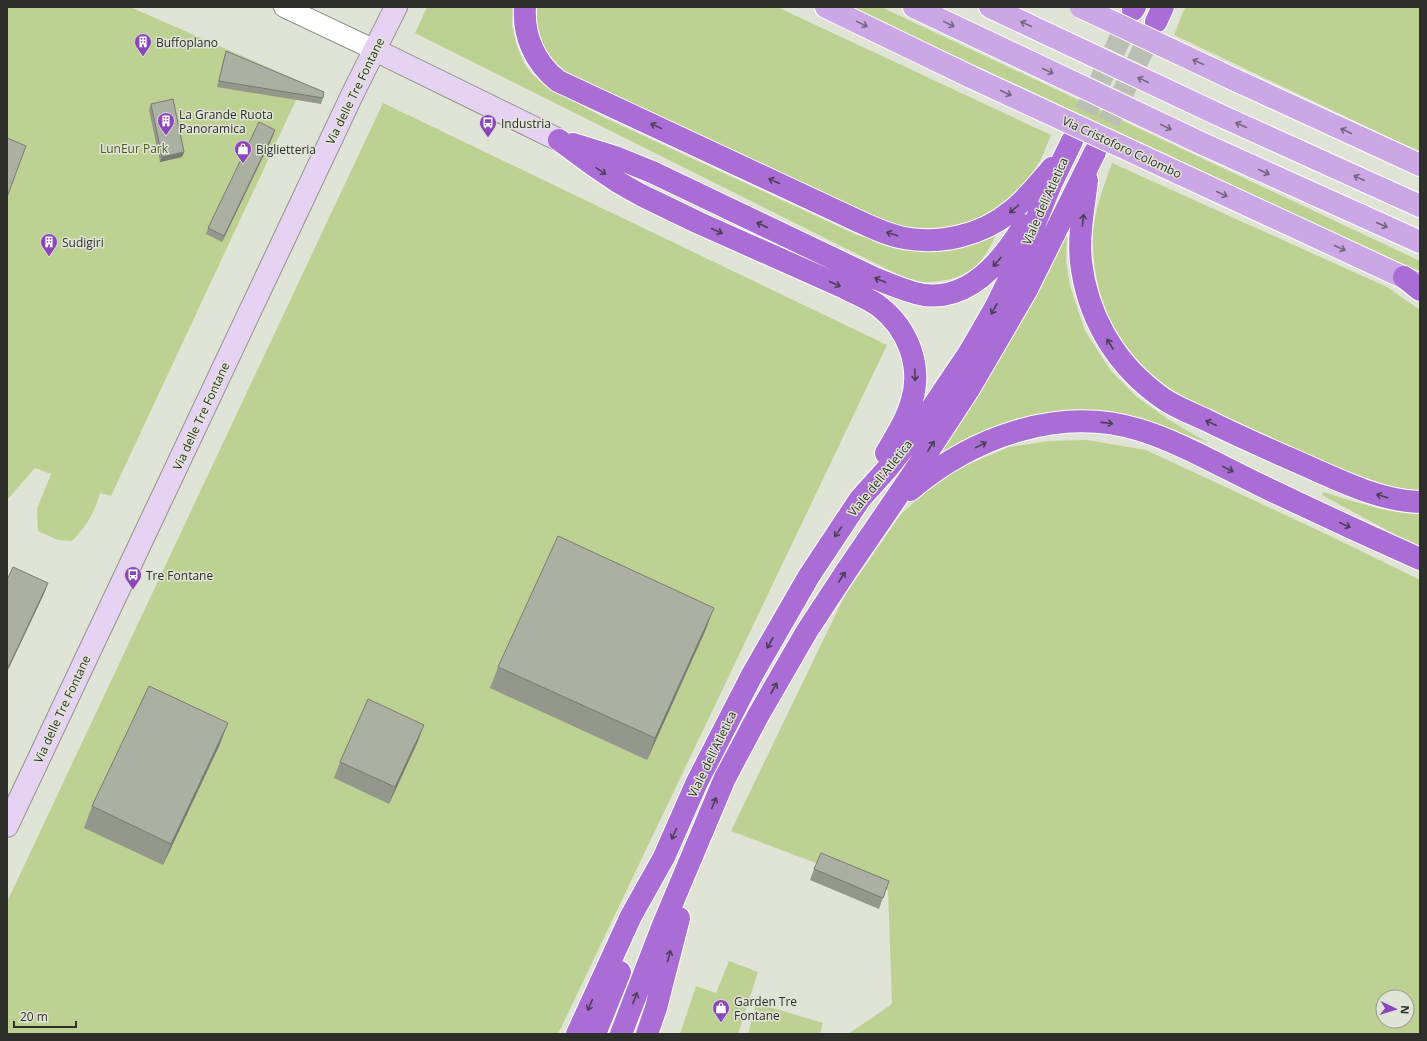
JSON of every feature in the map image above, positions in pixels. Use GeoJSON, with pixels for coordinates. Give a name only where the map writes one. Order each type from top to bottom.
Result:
{"type":"FeatureCollection","features":[{"type":"Feature","properties":{"kind":"highway","name":"Viale dell'Atletica"},"geometry":{"type":"LineString","coordinates":[[524,7],[525,24],[530,45],[545,69],[558,81],[858,221],[904,238],[926,240],[950,238],[962,236],[992,224],[1005,216],[1021,202],[1070,145],[1051,184],[1026,245],[995,308],[969,353],[914,435],[887,469],[860,499],[809,576],[752,676],[700,776],[664,857]]}},
{"type":"Feature","properties":{"kind":"highway"},"geometry":{"type":"LineString","coordinates":[[559,140],[615,157],[652,172],[874,278],[914,293],[937,296],[968,286],[982,277],[994,266],[1015,239],[1051,184]]}},
{"type":"Feature","properties":{"kind":"highway"},"geometry":{"type":"LineString","coordinates":[[559,140],[599,170],[641,195],[868,300],[883,310],[901,330],[910,348],[914,361],[916,375],[912,401],[901,428],[860,499]]}},
{"type":"Feature","properties":{"kind":"highway","name":"Viale dell'Atletica"},"geometry":{"type":"LineString","coordinates":[[700,839],[725,778],[776,684],[815,619],[969,389],[1026,291],[1091,159],[1081,248],[1081,261],[1085,285],[1087,295],[1096,318],[1114,351],[1127,367],[1154,392],[1170,402],[1238,436],[1370,492],[1395,499],[1420,502]]}},
{"type":"Feature","properties":{"kind":"highway"},"geometry":{"type":"LineString","coordinates":[[891,506],[926,476],[937,469],[971,450],[1003,435],[1028,427],[1059,422],[1084,421],[1104,423],[1132,428],[1161,437],[1274,492],[1420,559]]}},
{"type":"Feature","properties":{"kind":"highway"},"geometry":{"type":"LineString","coordinates":[[621,1034],[663,925],[700,839]]}},
{"type":"Feature","properties":{"kind":"highway"},"geometry":{"type":"LineString","coordinates":[[647,1034],[656,1008],[700,839]]}},
{"type":"Feature","properties":{"kind":"highway"},"geometry":{"type":"LineString","coordinates":[[577,1034],[631,916],[664,857]]}},
{"type":"Feature","properties":{"kind":"highway"},"geometry":{"type":"LineString","coordinates":[[595,1034],[650,900],[664,857]]}},
{"type":"Feature","properties":{"kind":"main road","name":"Via delle Tre Fontane"},"geometry":{"type":"LineString","coordinates":[[8,820],[321,164],[353,93],[396,7]]}},
{"type":"Feature","properties":{"kind":"main road","name":"Via Cristoforo Colombo"},"geometry":{"type":"LineString","coordinates":[[826,7],[971,77],[1415,284]]}},
{"type":"Feature","properties":{"kind":"main road"},"geometry":{"type":"LineString","coordinates":[[914,7],[1203,144],[1420,242]]}},
{"type":"Feature","properties":{"kind":"main road"},"geometry":{"type":"LineString","coordinates":[[1081,7],[1420,165]]}},
{"type":"Feature","properties":{"kind":"main road"},"geometry":{"type":"LineString","coordinates":[[996,10],[1217,114],[1326,162],[1420,206]]}},
{"type":"Feature","properties":{"kind":"main road"},"geometry":{"type":"LineString","coordinates":[[375,50],[559,140]]}},
{"type":"Feature","properties":{"kind":"street"},"geometry":{"type":"LineString","coordinates":[[284,7],[375,50]]}},
{"type":"Feature","properties":{"kind":"green space","name":"LunEur Park"},"geometry":{"type":"Polygon","coordinates":[[[7,7],[130,7],[304,83],[111,496],[100,493],[89,519],[72,541],[58,540],[38,531],[37,509],[51,474],[35,468],[7,500],[7,7]]]}},
{"type":"Feature","properties":{"kind":"green space"},"geometry":{"type":"Polygon","coordinates":[[[427,7],[513,7],[512,26],[517,46],[524,63],[532,74],[547,87],[603,117],[857,235],[883,242],[999,229],[990,247],[978,264],[973,269],[961,275],[947,280],[926,282],[916,281],[899,275],[415,33],[427,7]]]}},
{"type":"Feature","properties":{"kind":"green space"},"geometry":{"type":"Polygon","coordinates":[[[536,7],[777,7],[1051,135],[1042,157],[1026,185],[990,215],[952,228],[936,230],[896,226],[561,71],[555,65],[538,36],[536,7]]]}},
{"type":"Feature","properties":{"kind":"green space"},"geometry":{"type":"Polygon","coordinates":[[[850,7],[881,7],[1420,261],[1420,273],[850,7]]]}},
{"type":"Feature","properties":{"kind":"green space"},"geometry":{"type":"Polygon","coordinates":[[[1186,7],[1420,7],[1420,152],[1174,35],[1186,7]]]}},
{"type":"Feature","properties":{"kind":"green space"},"geometry":{"type":"Polygon","coordinates":[[[383,103],[887,345],[558,1034],[7,1034],[7,902],[383,103]]]}},
{"type":"Feature","properties":{"kind":"green space"},"geometry":{"type":"Polygon","coordinates":[[[1112,163],[1387,287],[1420,310],[1420,490],[1389,486],[1303,452],[1192,401],[1169,388],[1143,367],[1119,336],[1110,319],[1102,301],[1094,262],[1093,235],[1095,216],[1112,163]]]}},
{"type":"Feature","properties":{"kind":"green space"},"geometry":{"type":"Polygon","coordinates":[[[1067,234],[1066,262],[1070,286],[1085,331],[1111,371],[1137,397],[1169,420],[1209,443],[1138,419],[1079,410],[1019,419],[985,431],[937,458],[1037,293],[1067,234]]]}},
{"type":"Feature","properties":{"kind":"green space"},"geometry":{"type":"Polygon","coordinates":[[[1087,440],[1146,450],[1328,535],[1420,580],[1420,1034],[846,1034],[892,1004],[888,890],[731,831],[845,595],[901,514],[944,475],[1009,447],[1049,441],[1087,440]]]}},
{"type":"Feature","properties":{"kind":"green space"},"geometry":{"type":"Polygon","coordinates":[[[1323,492],[1395,512],[1420,514],[1420,548],[1322,495],[1323,492]]]}},
{"type":"Feature","properties":{"kind":"green space"},"geometry":{"type":"Polygon","coordinates":[[[729,961],[758,972],[738,1034],[680,1034],[696,986],[716,993],[729,961]]]}},
{"type":"Feature","properties":{"kind":"green space"},"geometry":{"type":"Polygon","coordinates":[[[756,1003],[823,1023],[820,1034],[748,1034],[756,1003]]]}},
{"type":"Feature","properties":{"kind":"building"},"geometry":{"type":"Polygon","coordinates":[[[226,51],[324,92],[323,98],[219,81],[226,51]]]}},
{"type":"Feature","properties":{"kind":"building","name":"La Grande Ruota Panoramica"},"geometry":{"type":"Polygon","coordinates":[[[173,99],[184,152],[162,157],[151,104],[173,99]]]}},
{"type":"Feature","properties":{"kind":"building"},"geometry":{"type":"Polygon","coordinates":[[[259,122],[275,130],[224,236],[208,228],[259,122]]]}},
{"type":"Feature","properties":{"kind":"building"},"geometry":{"type":"Polygon","coordinates":[[[7,138],[26,146],[7,197],[7,138]]]}},
{"type":"Feature","properties":{"kind":"building"},"geometry":{"type":"Polygon","coordinates":[[[558,536],[714,608],[655,738],[498,667],[558,536]]]}},
{"type":"Feature","properties":{"kind":"building"},"geometry":{"type":"Polygon","coordinates":[[[13,567],[48,583],[8,668],[7,580],[13,567]]]}},
{"type":"Feature","properties":{"kind":"building"},"geometry":{"type":"Polygon","coordinates":[[[149,686],[228,723],[171,844],[92,806],[149,686]]]}},
{"type":"Feature","properties":{"kind":"building"},"geometry":{"type":"Polygon","coordinates":[[[368,699],[424,725],[395,787],[340,762],[368,699]]]}},
{"type":"Feature","properties":{"kind":"building"},"geometry":{"type":"Polygon","coordinates":[[[821,853],[889,881],[883,898],[814,869],[821,853]]]}},
{"type":"Feature","properties":{"kind":"tunnel"},"geometry":{"type":"LineString","coordinates":[[1072,141],[1133,11]]}},
{"type":"Feature","properties":{"kind":"tunnel"},"geometry":{"type":"LineString","coordinates":[[1095,152],[1156,22]]}},
{"type":"Feature","properties":{"kind":"place","name":"Buffoplano"},"geometry":{"type":"Point","coordinates":[143,57]}},
{"type":"Feature","properties":{"kind":"place","name":"La Grande Ruota Panoramica"},"geometry":{"type":"Point","coordinates":[166,136]}},
{"type":"Feature","properties":{"kind":"place","name":"Industria"},"geometry":{"type":"Point","coordinates":[488,138]}},
{"type":"Feature","properties":{"kind":"place","name":"Biglietteria"},"geometry":{"type":"Point","coordinates":[243,164]}},
{"type":"Feature","properties":{"kind":"place","name":"Sudigiri"},"geometry":{"type":"Point","coordinates":[49,257]}},
{"type":"Feature","properties":{"kind":"place","name":"Tre Fontane"},"geometry":{"type":"Point","coordinates":[133,590]}},
{"type":"Feature","properties":{"kind":"place","name":"Garden Tre Fontane"},"geometry":{"type":"Point","coordinates":[721,1023]}}]}
